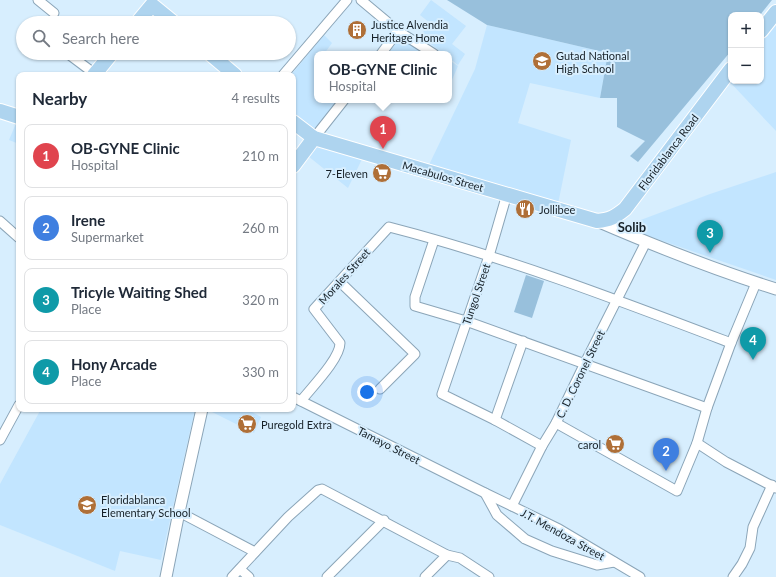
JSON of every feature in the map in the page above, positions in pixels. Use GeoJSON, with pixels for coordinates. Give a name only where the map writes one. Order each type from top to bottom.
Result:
{"type":"FeatureCollection","features":[{"type":"Feature","properties":{"kind":"main road"},"geometry":{"type":"LineString","coordinates":[[142,16],[152,2],[167,16]]}},
{"type":"Feature","properties":{"kind":"main road"},"geometry":{"type":"LineString","coordinates":[[764,27],[776,12]]}},
{"type":"Feature","properties":{"kind":"main road"},"geometry":{"type":"LineString","coordinates":[[96,72],[106,60]]}},
{"type":"Feature","properties":{"kind":"main road"},"geometry":{"type":"LineString","coordinates":[[217,60],[231,72]]}},
{"type":"Feature","properties":{"kind":"main road","name":"Floridablanca Road"},"geometry":{"type":"LineString","coordinates":[[597,221],[615,217],[625,209],[728,73]]}},
{"type":"Feature","properties":{"kind":"main road"},"geometry":{"type":"LineString","coordinates":[[0,111],[16,116]]}},
{"type":"Feature","properties":{"kind":"main road","name":"Macabulos Street"},"geometry":{"type":"LineString","coordinates":[[296,124],[314,138],[597,221]]}},
{"type":"Feature","properties":{"kind":"main road"},"geometry":{"type":"LineString","coordinates":[[296,162],[314,138]]}},
{"type":"Feature","properties":{"kind":"street"},"geometry":{"type":"LineString","coordinates":[[38,0],[54,13]]}},
{"type":"Feature","properties":{"kind":"street"},"geometry":{"type":"LineString","coordinates":[[296,60],[347,0]]}},
{"type":"Feature","properties":{"kind":"street"},"geometry":{"type":"LineString","coordinates":[[361,0],[398,32],[429,51]]}},
{"type":"Feature","properties":{"kind":"street"},"geometry":{"type":"LineString","coordinates":[[383,51],[398,32]]}},
{"type":"Feature","properties":{"kind":"street"},"geometry":{"type":"LineString","coordinates":[[76,60],[90,72]]}},
{"type":"Feature","properties":{"kind":"street"},"geometry":{"type":"LineString","coordinates":[[286,72],[296,60]]}},
{"type":"Feature","properties":{"kind":"street"},"geometry":{"type":"LineString","coordinates":[[314,138],[342,103]]}},
{"type":"Feature","properties":{"kind":"street","name":"Tungol Street"},"geometry":{"type":"LineString","coordinates":[[495,420],[442,394],[489,256],[507,194]]}},
{"type":"Feature","properties":{"kind":"street"},"geometry":{"type":"LineString","coordinates":[[0,221],[16,235]]}},
{"type":"Feature","properties":{"kind":"street"},"geometry":{"type":"LineString","coordinates":[[597,221],[646,242],[776,289]]}},
{"type":"Feature","properties":{"kind":"street","name":"Morales Street"},"geometry":{"type":"LineString","coordinates":[[297,399],[332,362],[340,348],[340,343],[314,309],[389,227],[434,240]]}},
{"type":"Feature","properties":{"kind":"street"},"geometry":{"type":"LineString","coordinates":[[706,408],[466,321],[416,306],[415,297],[434,240],[489,256],[617,300],[731,343]]}},
{"type":"Feature","properties":{"kind":"street","name":"C. D. Coronel Street"},"geometry":{"type":"LineString","coordinates":[[512,506],[542,446],[556,423],[646,242]]}},
{"type":"Feature","properties":{"kind":"street"},"geometry":{"type":"LineString","coordinates":[[340,282],[415,354],[380,389]]}},
{"type":"Feature","properties":{"kind":"street"},"geometry":{"type":"LineString","coordinates":[[556,423],[677,491],[697,443],[706,408],[756,283]]}},
{"type":"Feature","properties":{"kind":"street"},"geometry":{"type":"LineString","coordinates":[[524,342],[495,420],[542,446]]}},
{"type":"Feature","properties":{"kind":"street","name":"Tamayo Street"},"geometry":{"type":"LineString","coordinates":[[297,399],[484,493]]}},
{"type":"Feature","properties":{"kind":"street"},"geometry":{"type":"LineString","coordinates":[[0,440],[16,410]]}},
{"type":"Feature","properties":{"kind":"street"},"geometry":{"type":"LineString","coordinates":[[166,577],[201,412]]}},
{"type":"Feature","properties":{"kind":"street"},"geometry":{"type":"LineString","coordinates":[[697,443],[726,462],[774,486],[754,527],[750,548],[733,577]]}},
{"type":"Feature","properties":{"kind":"street"},"geometry":{"type":"LineString","coordinates":[[232,577],[288,517],[318,490],[322,489],[384,520],[447,555],[460,558],[489,577]]}},
{"type":"Feature","properties":{"kind":"street"},"geometry":{"type":"LineString","coordinates":[[484,493],[498,515],[525,539],[552,551],[597,564],[614,562]]}},
{"type":"Feature","properties":{"kind":"street","name":"J.T. Mendoza Street"},"geometry":{"type":"LineString","coordinates":[[484,493],[559,529],[640,577]]}},
{"type":"Feature","properties":{"kind":"street"},"geometry":{"type":"LineString","coordinates":[[179,512],[255,552]]}},
{"type":"Feature","properties":{"kind":"street"},"geometry":{"type":"LineString","coordinates":[[327,577],[384,520]]}},
{"type":"Feature","properties":{"kind":"street"},"geometry":{"type":"LineString","coordinates":[[426,577],[447,555]]}},
{"type":"Feature","properties":{"kind":"street"},"geometry":{"type":"LineString","coordinates":[[240,569],[249,577]]}},
{"type":"Feature","properties":{"kind":"shaded area"},"geometry":{"type":"Polygon","coordinates":[[[431,0],[466,26],[452,44],[465,54],[458,65],[452,60],[452,51],[440,51],[420,36],[430,23],[420,15],[431,0]]]}},
{"type":"Feature","properties":{"kind":"shaded area"},"geometry":{"type":"Polygon","coordinates":[[[447,0],[772,0],[762,12],[728,12],[728,55],[638,162],[630,156],[645,141],[617,127],[617,98],[600,98],[608,53],[487,25],[447,0]]]}},
{"type":"Feature","properties":{"kind":"shaded area"},"geometry":{"type":"Polygon","coordinates":[[[776,17],[776,131],[732,84],[764,84],[764,32],[776,17]]]}},
{"type":"Feature","properties":{"kind":"shaded area"},"geometry":{"type":"Polygon","coordinates":[[[487,25],[608,53],[600,98],[530,83],[518,123],[571,140],[558,204],[428,167],[475,69],[487,25]]]}},
{"type":"Feature","properties":{"kind":"shaded area"},"geometry":{"type":"Polygon","coordinates":[[[406,30],[436,51],[390,51],[406,30]]]}},
{"type":"Feature","properties":{"kind":"shaded area"},"geometry":{"type":"Polygon","coordinates":[[[324,35],[332,43],[326,51],[314,51],[314,103],[337,103],[314,129],[296,114],[296,72],[293,72],[324,35]]]}},
{"type":"Feature","properties":{"kind":"shaded area"},"geometry":{"type":"Polygon","coordinates":[[[452,62],[458,66],[452,80],[452,62]]]}},
{"type":"Feature","properties":{"kind":"shaded area"},"geometry":{"type":"Polygon","coordinates":[[[16,123],[16,143],[9,140],[16,123]]]}},
{"type":"Feature","properties":{"kind":"shaded area"},"geometry":{"type":"Polygon","coordinates":[[[318,145],[363,157],[348,188],[308,156],[314,147],[318,145]]]}},
{"type":"Feature","properties":{"kind":"shaded area"},"geometry":{"type":"Polygon","coordinates":[[[776,172],[776,280],[622,227],[710,194],[776,172]]]}},
{"type":"Feature","properties":{"kind":"shaded area"},"geometry":{"type":"Polygon","coordinates":[[[526,275],[544,281],[532,318],[514,312],[526,275]]]}},
{"type":"Feature","properties":{"kind":"shaded area","name":"Floridablanca Elementary School"},"geometry":{"type":"Polygon","coordinates":[[[39,412],[194,412],[161,560],[120,551],[115,571],[0,525],[0,484],[39,412]]]}},
{"type":"Feature","properties":{"kind":"shaded area","name":"Puregold Extra"},"geometry":{"type":"Polygon","coordinates":[[[212,412],[252,412],[261,417],[254,433],[212,412]]]}},
{"type":"Feature","properties":{"kind":"place","name":"Justice Alvendia Heritage Home"},"geometry":{"type":"Point","coordinates":[357,30]}},
{"type":"Feature","properties":{"kind":"place","name":"Gutad National High School"},"geometry":{"type":"Point","coordinates":[542,61]}},
{"type":"Feature","properties":{"kind":"place","name":"OB-GYNE Clinic"},"geometry":{"type":"Point","coordinates":[383,149]}},
{"type":"Feature","properties":{"kind":"place","name":"7-Eleven"},"geometry":{"type":"Point","coordinates":[382,173]}},
{"type":"Feature","properties":{"kind":"place","name":"Jollibee"},"geometry":{"type":"Point","coordinates":[525,209]}},
{"type":"Feature","properties":{"kind":"place","name":"Tricyle Waiting Shed"},"geometry":{"type":"Point","coordinates":[710,253]}},
{"type":"Feature","properties":{"kind":"place","name":"Hony Arcade"},"geometry":{"type":"Point","coordinates":[753,360]}},
{"type":"Feature","properties":{"kind":"place","name":"Puregold Extra"},"geometry":{"type":"Point","coordinates":[247,424]}},
{"type":"Feature","properties":{"kind":"place","name":"carol"},"geometry":{"type":"Point","coordinates":[615,444]}},
{"type":"Feature","properties":{"kind":"place","name":"Irene"},"geometry":{"type":"Point","coordinates":[666,471]}},
{"type":"Feature","properties":{"kind":"place","name":"Floridablanca Elementary School"},"geometry":{"type":"Point","coordinates":[87,505]}},
{"type":"Feature","properties":{"kind":"district","name":"Solib"},"geometry":{"type":"Point","coordinates":[632,227]}}]}
